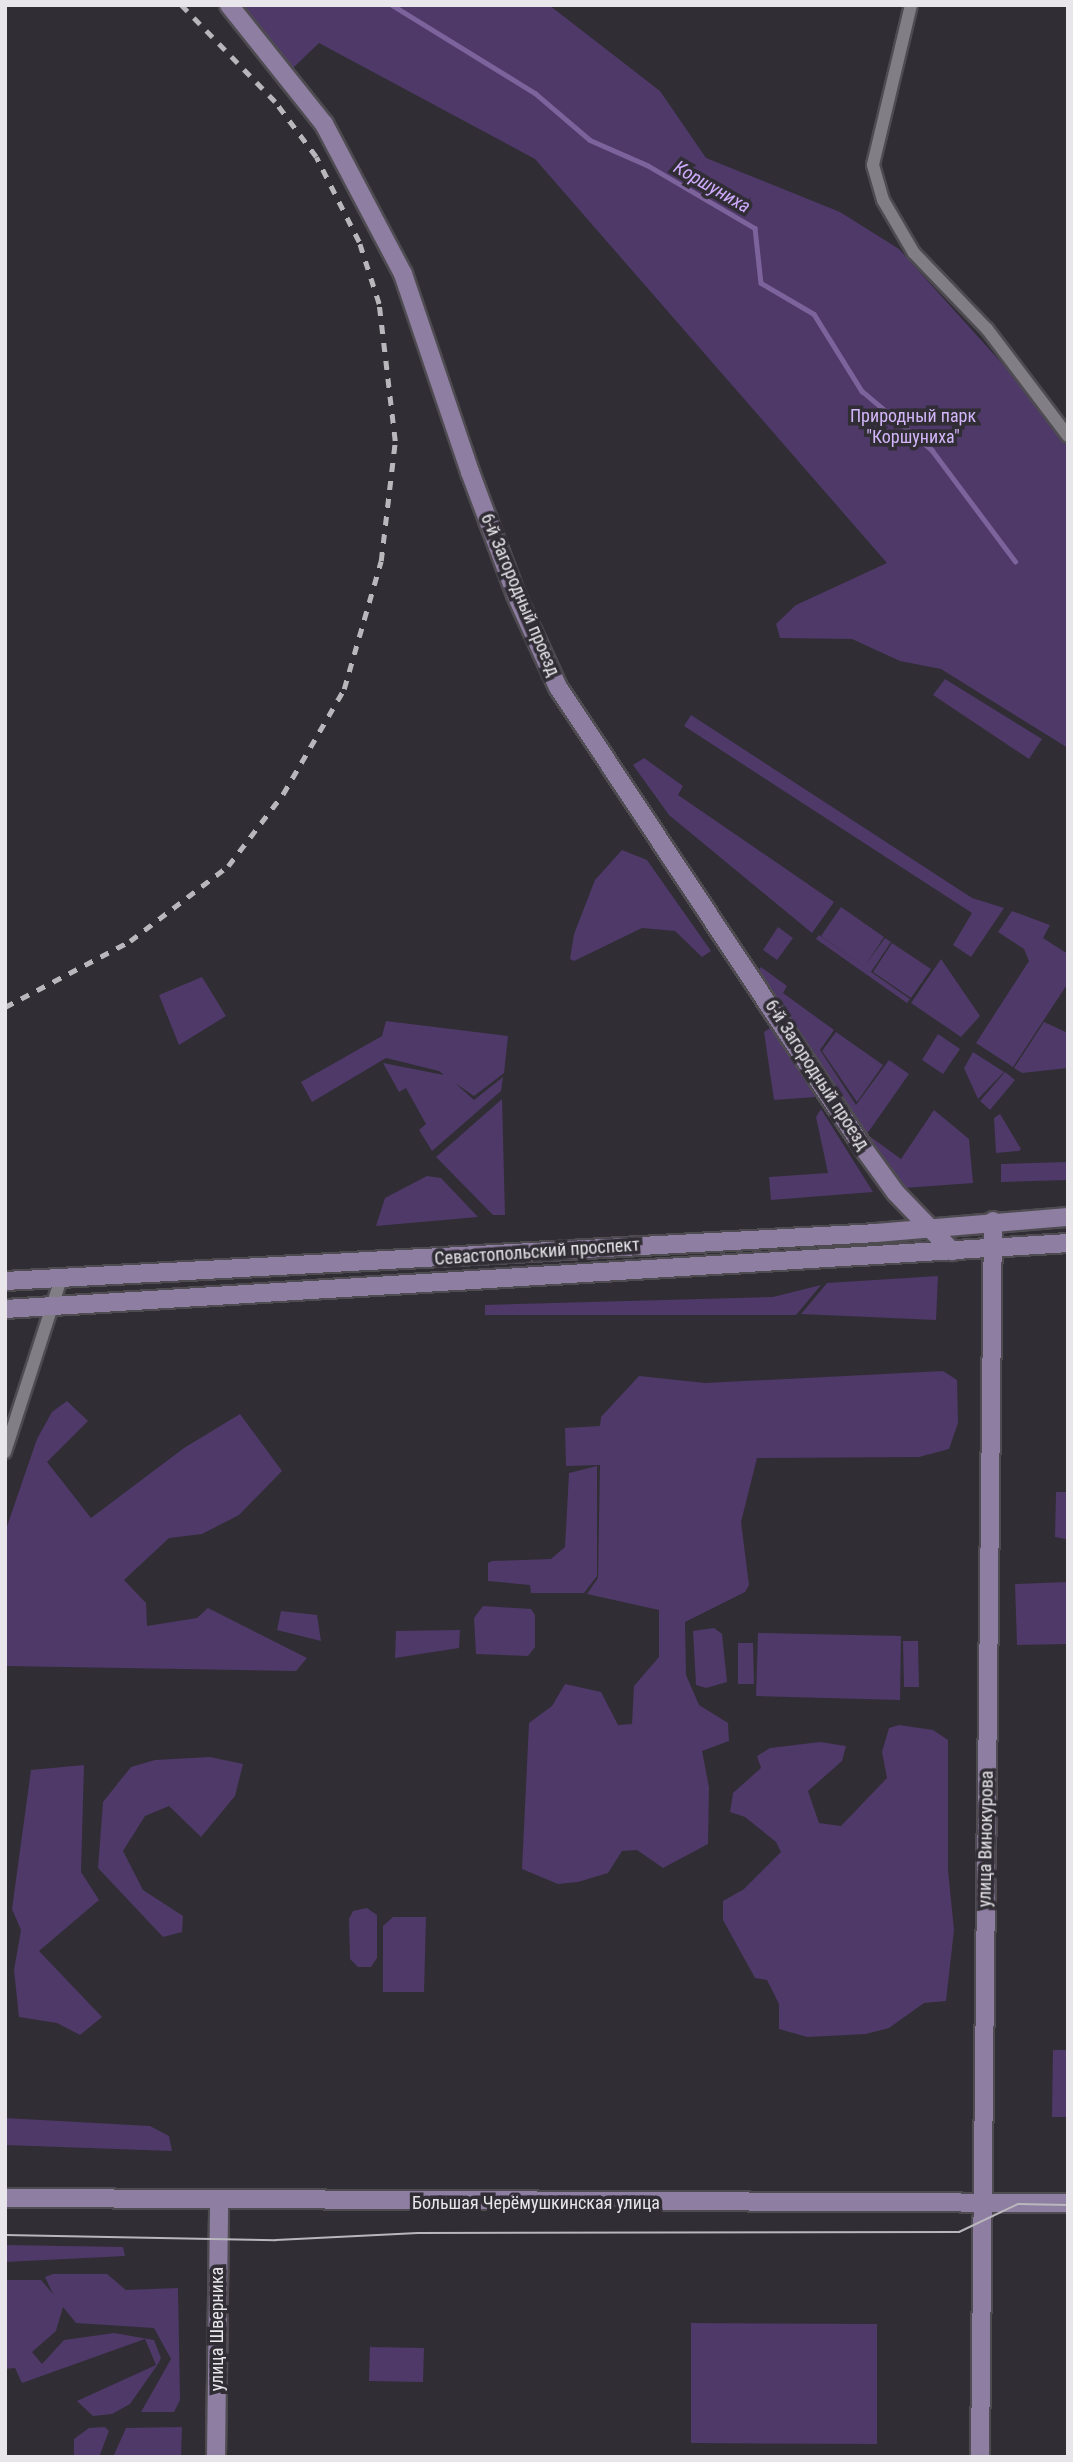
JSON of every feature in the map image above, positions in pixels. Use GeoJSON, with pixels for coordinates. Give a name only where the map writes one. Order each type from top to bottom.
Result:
{"type":"FeatureCollection","features":[{"type":"Feature","properties":{"kind":"main road","name":"6-й Загородный проезд"},"geometry":{"type":"LineString","coordinates":[[229,5],[324,124],[403,274],[470,472],[516,595],[558,687],[864,1149],[929,1229],[952,1251]]}},
{"type":"Feature","properties":{"kind":"main road","name":"Севастопольский проспект"},"geometry":{"type":"LineString","coordinates":[[5,1281],[929,1229],[993,1221],[1068,1217]]}},
{"type":"Feature","properties":{"kind":"main road","name":"улица Винокурова"},"geometry":{"type":"LineString","coordinates":[[980,2457],[993,1221]]}},
{"type":"Feature","properties":{"kind":"main road","name":"Севастопольский проспект"},"geometry":{"type":"LineString","coordinates":[[5,1309],[1068,1243]]}},
{"type":"Feature","properties":{"kind":"main road","name":"Большая Черёмушкинская улица"},"geometry":{"type":"LineString","coordinates":[[5,2198],[219,2202],[1068,2203]]}},
{"type":"Feature","properties":{"kind":"main road","name":"улица Шверника"},"geometry":{"type":"LineString","coordinates":[[216,2457],[219,2202]]}},
{"type":"Feature","properties":{"kind":"street"},"geometry":{"type":"LineString","coordinates":[[911,5],[873,165],[883,200],[914,253],[987,329],[1068,436]]}},
{"type":"Feature","properties":{"kind":"street"},"geometry":{"type":"LineString","coordinates":[[5,1452],[61,1279]]}},
{"type":"Feature","properties":{"kind":"green space","name":"Природный парк \"Коршуниха\""},"geometry":{"type":"Polygon","coordinates":[[[221,5],[549,5],[660,91],[706,158],[840,212],[899,249],[1008,370],[1068,445],[1068,748],[941,669],[900,661],[852,639],[780,638],[776,624],[796,605],[887,563],[535,159],[319,43],[293,68],[221,5]]]}},
{"type":"Feature","properties":{"kind":"green space"},"geometry":{"type":"Polygon","coordinates":[[[945,679],[1042,739],[1029,759],[933,695],[945,679]]]}},
{"type":"Feature","properties":{"kind":"green space"},"geometry":{"type":"Polygon","coordinates":[[[691,715],[972,898],[1004,908],[971,957],[953,945],[972,913],[684,726],[691,715]]]}},
{"type":"Feature","properties":{"kind":"green space"},"geometry":{"type":"Polygon","coordinates":[[[644,758],[683,786],[678,795],[834,902],[812,933],[669,815],[633,765],[644,758]]]}},
{"type":"Feature","properties":{"kind":"green space"},"geometry":{"type":"Polygon","coordinates":[[[622,850],[647,860],[711,951],[702,957],[675,931],[642,928],[574,961],[570,959],[574,934],[595,880],[622,850]]]}},
{"type":"Feature","properties":{"kind":"green space"},"geometry":{"type":"Polygon","coordinates":[[[841,907],[884,937],[866,964],[885,938],[891,942],[871,972],[910,999],[907,1003],[816,939],[819,935],[865,967],[821,936],[841,907]]]}},
{"type":"Feature","properties":{"kind":"green space"},"geometry":{"type":"Polygon","coordinates":[[[1012,911],[1050,925],[1043,938],[1068,954],[1068,983],[1013,1067],[976,1043],[1029,961],[1024,949],[998,932],[1012,911]]]}},
{"type":"Feature","properties":{"kind":"green space"},"geometry":{"type":"Polygon","coordinates":[[[778,927],[793,938],[777,960],[763,950],[778,927]]]}},
{"type":"Feature","properties":{"kind":"green space"},"geometry":{"type":"Polygon","coordinates":[[[892,943],[931,969],[911,998],[873,972],[892,943]]]}},
{"type":"Feature","properties":{"kind":"green space"},"geometry":{"type":"Polygon","coordinates":[[[941,959],[980,1016],[961,1037],[911,1003],[941,959]]]}},
{"type":"Feature","properties":{"kind":"green space"},"geometry":{"type":"Polygon","coordinates":[[[761,967],[787,986],[783,993],[834,1030],[820,1050],[856,1105],[889,1060],[909,1074],[862,1141],[755,975],[761,967]]]}},
{"type":"Feature","properties":{"kind":"green space"},"geometry":{"type":"Polygon","coordinates":[[[202,977],[226,1016],[179,1045],[159,995],[202,977]]]}},
{"type":"Feature","properties":{"kind":"green space"},"geometry":{"type":"Polygon","coordinates":[[[386,1021],[508,1036],[504,1073],[474,1096],[455,1083],[474,1100],[503,1077],[501,1091],[432,1151],[419,1130],[426,1124],[406,1088],[399,1092],[383,1063],[444,1075],[439,1071],[386,1058],[312,1102],[301,1082],[382,1036],[386,1021]]]}},
{"type":"Feature","properties":{"kind":"green space"},"geometry":{"type":"Polygon","coordinates":[[[1044,1022],[1068,1033],[1068,1068],[1022,1073],[1014,1068],[1044,1022]]]}},
{"type":"Feature","properties":{"kind":"green space"},"geometry":{"type":"Polygon","coordinates":[[[772,1027],[815,1097],[774,1100],[764,1032],[772,1027]]]}},
{"type":"Feature","properties":{"kind":"green space"},"geometry":{"type":"Polygon","coordinates":[[[836,1032],[883,1065],[857,1102],[822,1051],[836,1032]]]}},
{"type":"Feature","properties":{"kind":"green space"},"geometry":{"type":"Polygon","coordinates":[[[938,1034],[960,1049],[943,1074],[922,1060],[938,1034]]]}},
{"type":"Feature","properties":{"kind":"green space"},"geometry":{"type":"Polygon","coordinates":[[[973,1052],[1004,1072],[978,1099],[964,1068],[973,1052]]]}},
{"type":"Feature","properties":{"kind":"green space"},"geometry":{"type":"Polygon","coordinates":[[[1005,1072],[1015,1080],[990,1110],[980,1101],[1005,1072]]]}},
{"type":"Feature","properties":{"kind":"green space"},"geometry":{"type":"Polygon","coordinates":[[[502,1099],[505,1215],[493,1215],[436,1157],[502,1099]]]}},
{"type":"Feature","properties":{"kind":"green space"},"geometry":{"type":"Polygon","coordinates":[[[821,1109],[873,1192],[771,1200],[769,1177],[828,1173],[816,1117],[821,1109]]]}},
{"type":"Feature","properties":{"kind":"green space"},"geometry":{"type":"Polygon","coordinates":[[[934,1110],[969,1139],[973,1183],[904,1188],[863,1142],[868,1135],[901,1159],[934,1110]]]}},
{"type":"Feature","properties":{"kind":"green space"},"geometry":{"type":"Polygon","coordinates":[[[1000,1114],[1021,1149],[1019,1151],[996,1153],[994,1118],[1000,1114]]]}},
{"type":"Feature","properties":{"kind":"green space"},"geometry":{"type":"Polygon","coordinates":[[[1067,1162],[1068,1180],[1001,1182],[1001,1164],[1067,1162]]]}},
{"type":"Feature","properties":{"kind":"green space"},"geometry":{"type":"Polygon","coordinates":[[[427,1176],[441,1178],[478,1217],[376,1226],[385,1198],[427,1176]]]}},
{"type":"Feature","properties":{"kind":"green space"},"geometry":{"type":"Polygon","coordinates":[[[938,1276],[936,1320],[801,1314],[827,1283],[938,1276]]]}},
{"type":"Feature","properties":{"kind":"green space"},"geometry":{"type":"Polygon","coordinates":[[[821,1285],[796,1315],[485,1315],[485,1305],[773,1297],[821,1285]]]}},
{"type":"Feature","properties":{"kind":"green space"},"geometry":{"type":"Polygon","coordinates":[[[943,1371],[957,1380],[958,1423],[949,1449],[919,1457],[757,1458],[741,1522],[749,1585],[745,1592],[685,1622],[686,1675],[699,1705],[728,1723],[729,1741],[702,1751],[709,1787],[708,1844],[663,1868],[637,1850],[622,1851],[608,1873],[578,1882],[558,1884],[522,1869],[529,1723],[552,1706],[565,1684],[601,1692],[618,1725],[632,1724],[634,1686],[659,1657],[659,1610],[587,1594],[598,1578],[600,1465],[566,1466],[565,1428],[600,1426],[601,1417],[639,1376],[705,1383],[943,1371]]]}},
{"type":"Feature","properties":{"kind":"green space"},"geometry":{"type":"Polygon","coordinates":[[[67,1401],[88,1421],[47,1462],[91,1518],[184,1448],[240,1414],[282,1471],[239,1515],[202,1534],[169,1538],[124,1580],[146,1603],[147,1626],[197,1618],[208,1608],[307,1658],[296,1671],[5,1666],[5,1532],[37,1439],[52,1412],[67,1401]]]}},
{"type":"Feature","properties":{"kind":"green space"},"geometry":{"type":"Polygon","coordinates":[[[597,1466],[597,1576],[584,1593],[531,1593],[530,1585],[488,1581],[488,1563],[492,1561],[551,1559],[565,1547],[569,1473],[597,1466]]]}},
{"type":"Feature","properties":{"kind":"green space"},"geometry":{"type":"Polygon","coordinates":[[[1068,1481],[1068,1539],[1065,1539],[1055,1537],[1056,1492],[1067,1492],[1068,1481]]]}},
{"type":"Feature","properties":{"kind":"green space"},"geometry":{"type":"Polygon","coordinates":[[[1068,1582],[1068,1644],[1017,1645],[1015,1584],[1068,1582]]]}},
{"type":"Feature","properties":{"kind":"green space"},"geometry":{"type":"Polygon","coordinates":[[[483,1606],[531,1609],[535,1615],[535,1647],[528,1656],[476,1654],[474,1618],[483,1606]]]}},
{"type":"Feature","properties":{"kind":"green space"},"geometry":{"type":"Polygon","coordinates":[[[281,1611],[317,1615],[321,1641],[277,1630],[281,1611]]]}},
{"type":"Feature","properties":{"kind":"green space"},"geometry":{"type":"Polygon","coordinates":[[[714,1628],[722,1634],[727,1682],[706,1688],[696,1685],[693,1631],[714,1628]]]}},
{"type":"Feature","properties":{"kind":"green space"},"geometry":{"type":"Polygon","coordinates":[[[460,1630],[459,1648],[395,1658],[396,1631],[460,1630]]]}},
{"type":"Feature","properties":{"kind":"green space"},"geometry":{"type":"Polygon","coordinates":[[[758,1633],[901,1636],[900,1700],[756,1696],[758,1633]]]}},
{"type":"Feature","properties":{"kind":"green space"},"geometry":{"type":"Polygon","coordinates":[[[903,1641],[918,1641],[919,1687],[904,1687],[903,1641]]]}},
{"type":"Feature","properties":{"kind":"green space"},"geometry":{"type":"Polygon","coordinates":[[[738,1643],[753,1643],[754,1684],[738,1684],[738,1643]]]}},
{"type":"Feature","properties":{"kind":"green space"},"geometry":{"type":"Polygon","coordinates":[[[899,1725],[933,1730],[948,1740],[948,1870],[954,1930],[946,2001],[924,2003],[889,2028],[866,2034],[807,2037],[779,2029],[779,2004],[767,1980],[755,1978],[723,1920],[723,1901],[744,1889],[781,1852],[776,1842],[745,1817],[730,1812],[733,1793],[761,1768],[757,1756],[770,1748],[820,1742],[846,1746],[842,1761],[808,1791],[819,1823],[841,1826],[887,1778],[882,1752],[889,1728],[899,1725]]]}},
{"type":"Feature","properties":{"kind":"green space"},"geometry":{"type":"Polygon","coordinates":[[[210,1757],[243,1764],[235,1796],[201,1837],[169,1806],[145,1816],[123,1851],[143,1890],[183,1916],[182,1932],[163,1937],[98,1868],[103,1802],[131,1767],[155,1760],[210,1757]]]}},
{"type":"Feature","properties":{"kind":"green space"},"geometry":{"type":"Polygon","coordinates":[[[84,1765],[81,1872],[99,1900],[39,1951],[102,2017],[80,2035],[57,2023],[19,2017],[14,1970],[21,1930],[12,1909],[31,1770],[84,1765]]]}},
{"type":"Feature","properties":{"kind":"green space"},"geometry":{"type":"Polygon","coordinates":[[[367,1908],[377,1915],[377,1958],[371,1967],[358,1967],[350,1959],[349,1919],[353,1911],[367,1908]]]}},
{"type":"Feature","properties":{"kind":"green space"},"geometry":{"type":"Polygon","coordinates":[[[393,1917],[426,1917],[424,1992],[383,1992],[383,1926],[393,1917]]]}},
{"type":"Feature","properties":{"kind":"green space"},"geometry":{"type":"Polygon","coordinates":[[[1053,2050],[1068,2050],[1068,2117],[1052,2117],[1053,2050]]]}},
{"type":"Feature","properties":{"kind":"green space"},"geometry":{"type":"Polygon","coordinates":[[[5,2118],[150,2126],[169,2136],[172,2151],[5,2145],[5,2118]]]}},
{"type":"Feature","properties":{"kind":"green space"},"geometry":{"type":"Polygon","coordinates":[[[5,2245],[123,2247],[125,2256],[5,2262],[5,2245]]]}},
{"type":"Feature","properties":{"kind":"green space"},"geometry":{"type":"Polygon","coordinates":[[[53,2274],[107,2274],[126,2290],[178,2288],[180,2400],[174,2412],[141,2412],[171,2359],[154,2328],[76,2323],[63,2307],[56,2331],[32,2352],[42,2364],[64,2340],[114,2333],[154,2340],[161,2358],[158,2364],[130,2404],[112,2414],[93,2416],[77,2401],[156,2365],[145,2339],[22,2383],[15,2368],[5,2369],[5,2280],[41,2280],[53,2294],[45,2277],[53,2274]]]}},
{"type":"Feature","properties":{"kind":"green space"},"geometry":{"type":"Polygon","coordinates":[[[691,2323],[877,2324],[877,2444],[691,2443],[691,2323]]]}},
{"type":"Feature","properties":{"kind":"green space"},"geometry":{"type":"Polygon","coordinates":[[[370,2347],[424,2348],[423,2382],[369,2381],[370,2347]]]}},
{"type":"Feature","properties":{"kind":"green space"},"geometry":{"type":"Polygon","coordinates":[[[105,2427],[109,2431],[99,2457],[74,2457],[74,2439],[89,2428],[105,2427]]]}},
{"type":"Feature","properties":{"kind":"green space"},"geometry":{"type":"Polygon","coordinates":[[[182,2427],[181,2457],[113,2457],[126,2428],[182,2427]]]}},
{"type":"Feature","properties":{"kind":"waterway","name":"Коршуниха"},"geometry":{"type":"LineString","coordinates":[[392,5],[535,93],[590,140],[647,165],[755,228],[761,283],[814,314],[862,391],[932,450],[1015,561]]}},
{"type":"Feature","properties":{"kind":"tram line"},"geometry":{"type":"LineString","coordinates":[[5,2235],[276,2240],[418,2233],[959,2232],[1018,2204],[1068,2205]]}},
{"type":"Feature","properties":{"kind":"railway"},"geometry":{"type":"LineString","coordinates":[[5,1007],[130,941],[228,866],[283,794],[344,689],[381,561],[395,441],[379,304],[359,242],[316,157],[275,102],[181,5]]}}]}
